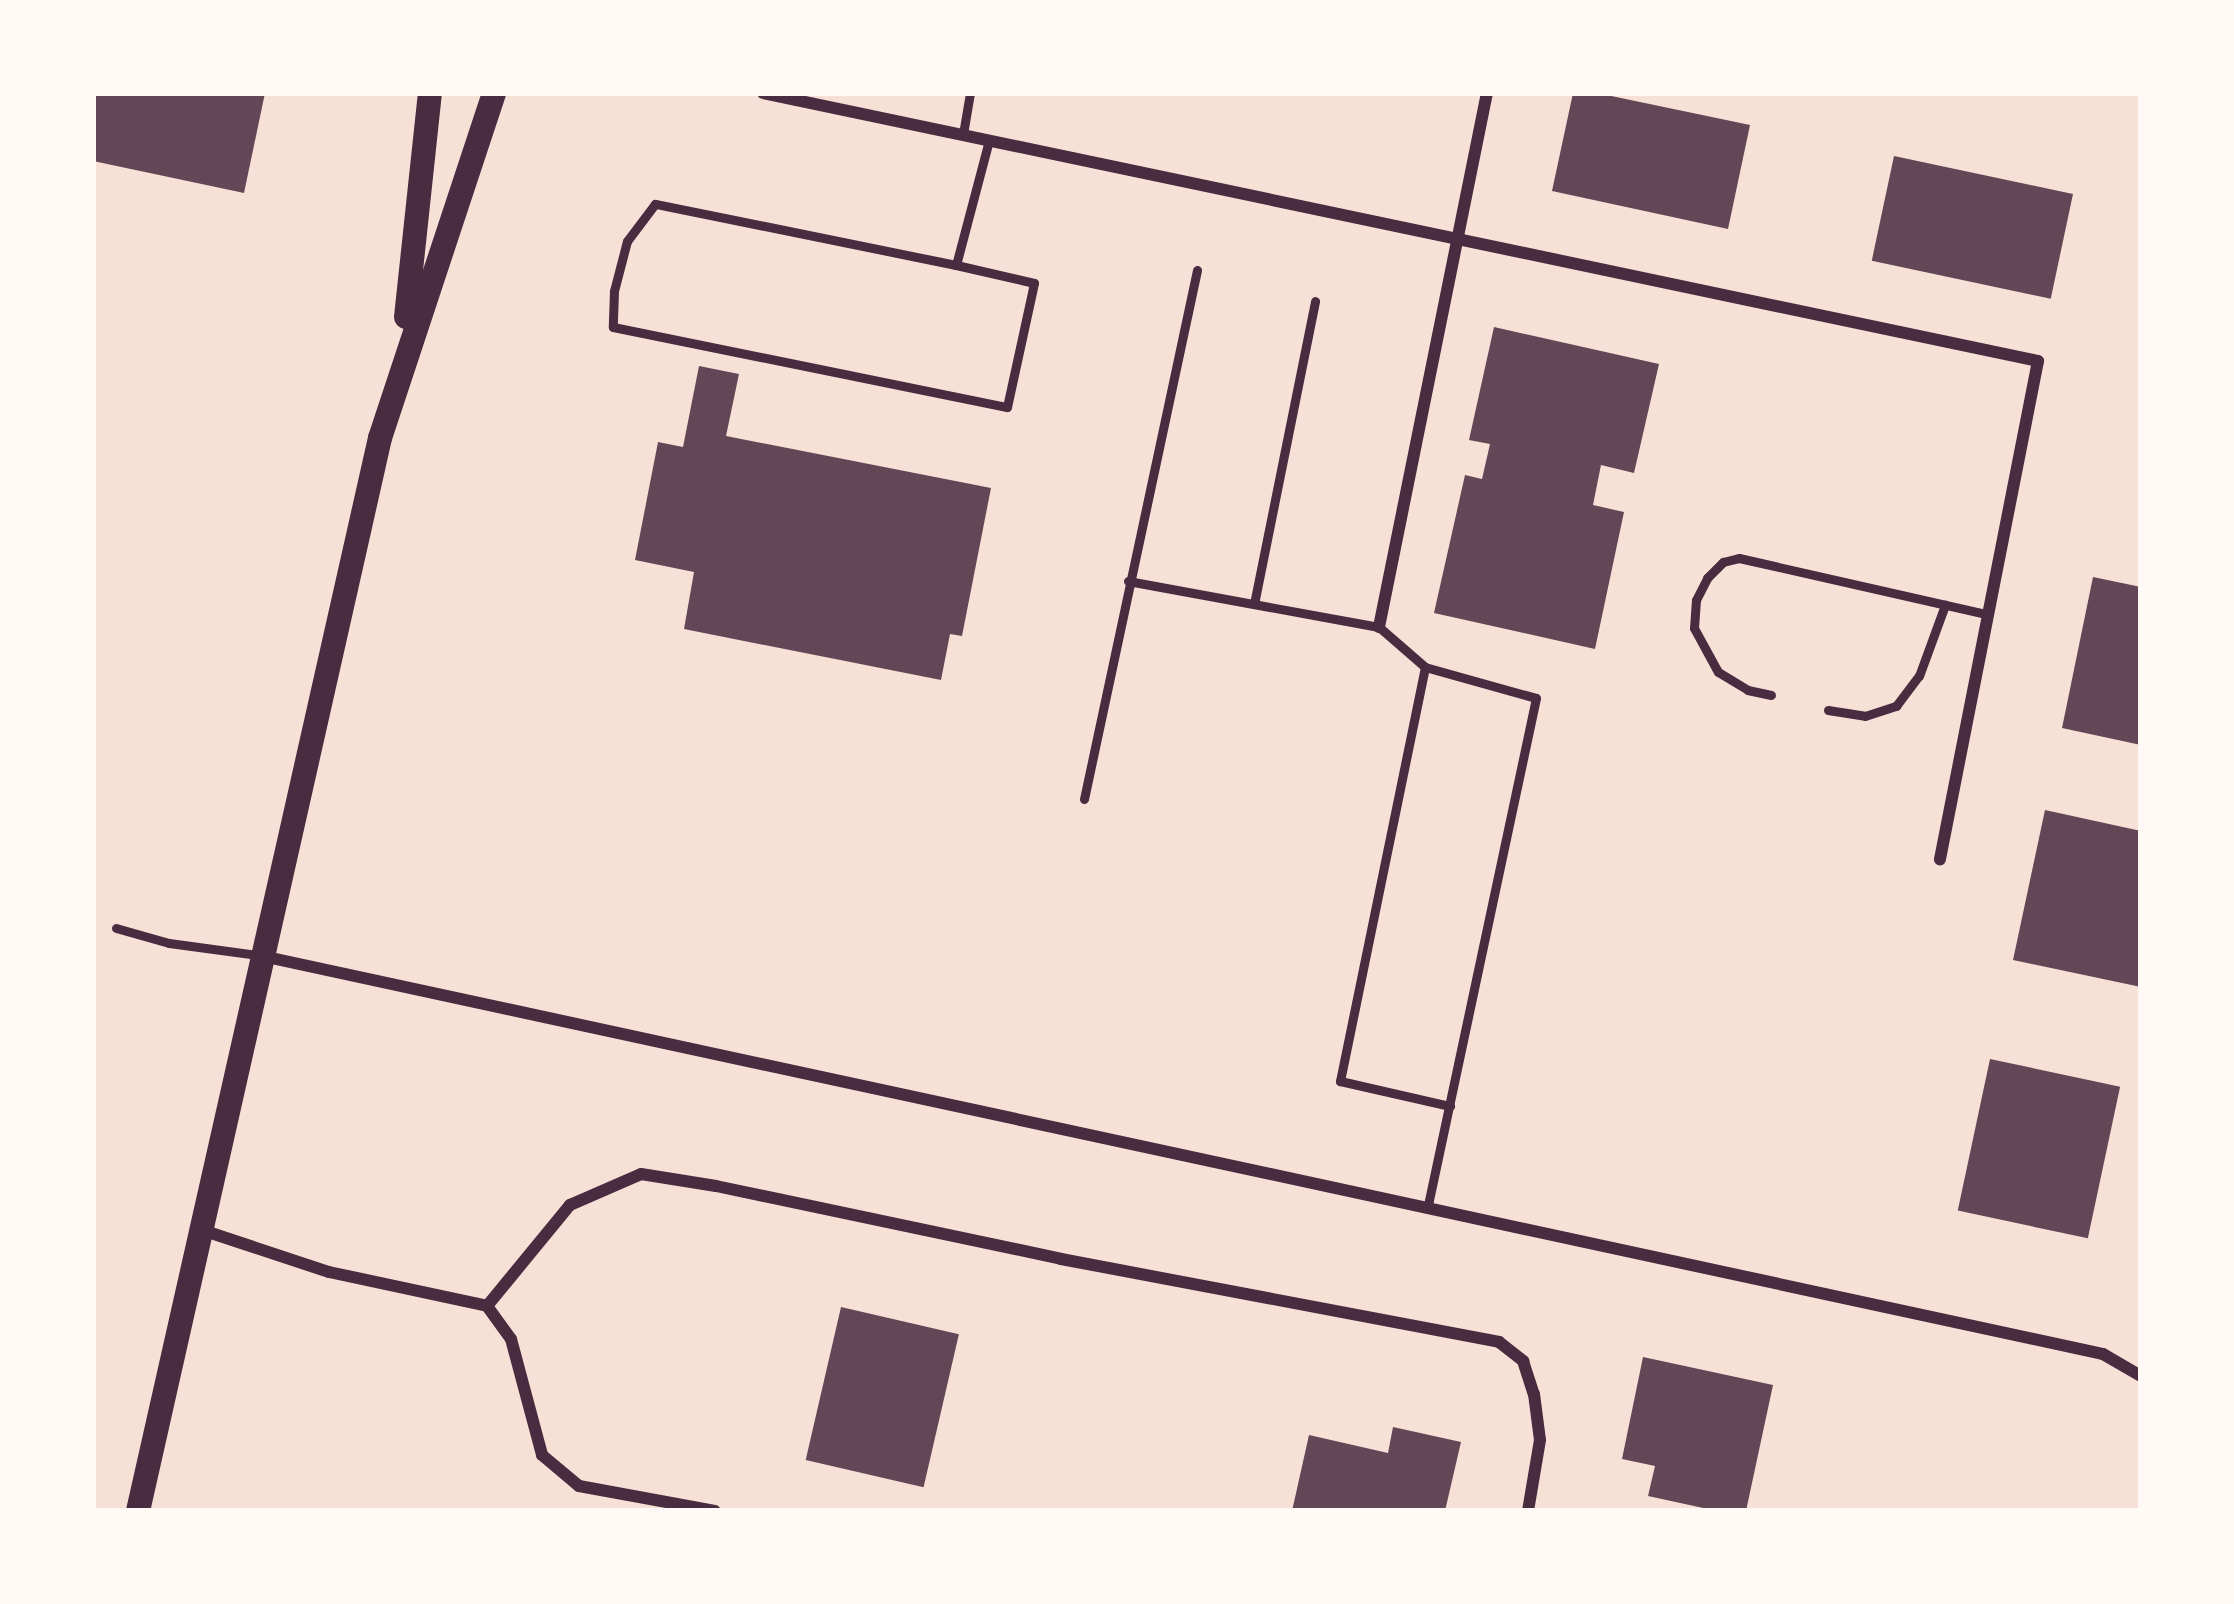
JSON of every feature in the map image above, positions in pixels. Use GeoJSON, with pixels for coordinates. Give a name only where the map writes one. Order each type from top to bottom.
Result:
{"type":"FeatureCollection","features":[{"type":"Feature","properties":{"kind":"main road"},"geometry":{"type":"LineString","coordinates":[[401,361],[430,93]]}},
{"type":"Feature","properties":{"kind":"main road"},"geometry":{"type":"LineString","coordinates":[[138,1511],[261,956],[401,361],[494,93]]}},
{"type":"Feature","properties":{"kind":"street"},"geometry":{"type":"LineString","coordinates":[[763,93],[2038,361],[1940,860]]}},
{"type":"Feature","properties":{"kind":"street"},"geometry":{"type":"LineString","coordinates":[[1379,627],[1487,93]]}},
{"type":"Feature","properties":{"kind":"street"},"geometry":{"type":"LineString","coordinates":[[261,956],[2103,1354],[2141,1376]]}},
{"type":"Feature","properties":{"kind":"street"},"geometry":{"type":"LineString","coordinates":[[488,1306],[570,1205],[640,1174],[716,1186],[1061,1259],[1499,1342],[1523,1361],[1534,1394],[1540,1440],[1528,1511]]}},
{"type":"Feature","properties":{"kind":"street"},"geometry":{"type":"LineString","coordinates":[[202,1230],[329,1272],[488,1306],[511,1339],[542,1455],[579,1486],[715,1511]]}},
{"type":"Feature","properties":{"kind":"lane"},"geometry":{"type":"LineString","coordinates":[[963,134],[970,93]]}},
{"type":"Feature","properties":{"kind":"lane"},"geometry":{"type":"LineString","coordinates":[[956,265],[989,140]]}},
{"type":"Feature","properties":{"kind":"lane"},"geometry":{"type":"LineString","coordinates":[[655,204],[956,265],[1034,283],[1007,407],[614,327],[614,291],[627,241],[655,204]]}},
{"type":"Feature","properties":{"kind":"lane"},"geometry":{"type":"LineString","coordinates":[[1084,799],[1197,270]]}},
{"type":"Feature","properties":{"kind":"lane"},"geometry":{"type":"LineString","coordinates":[[1254,604],[1315,301]]}},
{"type":"Feature","properties":{"kind":"lane"},"geometry":{"type":"LineString","coordinates":[[1771,695],[1748,690],[1718,672],[1694,628],[1696,600],[1707,578],[1724,562],[1739,558],[1989,615]]}},
{"type":"Feature","properties":{"kind":"lane"},"geometry":{"type":"LineString","coordinates":[[1128,581],[1379,627],[1425,667],[1536,698],[1428,1205]]}},
{"type":"Feature","properties":{"kind":"lane"},"geometry":{"type":"LineString","coordinates":[[1828,710],[1864,716],[1896,706],[1919,676],[1945,605]]}},
{"type":"Feature","properties":{"kind":"lane"},"geometry":{"type":"LineString","coordinates":[[1425,667],[1340,1081],[1450,1106]]}},
{"type":"Feature","properties":{"kind":"lane"},"geometry":{"type":"LineString","coordinates":[[116,928],[170,943],[261,956]]}},
{"type":"Feature","properties":{"kind":"building"},"geometry":{"type":"Polygon","coordinates":[[[93,93],[265,93],[244,193],[93,161],[93,93]]]}},
{"type":"Feature","properties":{"kind":"building"},"geometry":{"type":"Polygon","coordinates":[[[1573,93],[1597,93],[1750,125],[1728,229],[1552,191],[1573,93]]]}},
{"type":"Feature","properties":{"kind":"building"},"geometry":{"type":"Polygon","coordinates":[[[1894,156],[2073,194],[2051,299],[1872,261],[1894,156]]]}},
{"type":"Feature","properties":{"kind":"building"},"geometry":{"type":"Polygon","coordinates":[[[1494,327],[1659,364],[1634,473],[1601,465],[1593,505],[1624,512],[1595,649],[1434,613],[1465,475],[1482,479],[1490,444],[1469,440],[1494,327]]]}},
{"type":"Feature","properties":{"kind":"building"},"geometry":{"type":"Polygon","coordinates":[[[699,366],[739,374],[726,436],[991,488],[962,636],[950,634],[941,680],[684,629],[694,572],[635,560],[658,442],[683,447],[699,366]]]}},
{"type":"Feature","properties":{"kind":"building"},"geometry":{"type":"Polygon","coordinates":[[[2093,577],[2141,587],[2141,745],[2062,728],[2093,577]]]}},
{"type":"Feature","properties":{"kind":"building"},"geometry":{"type":"Polygon","coordinates":[[[2045,810],[2141,831],[2141,987],[2013,960],[2045,810]]]}},
{"type":"Feature","properties":{"kind":"building"},"geometry":{"type":"Polygon","coordinates":[[[1990,1059],[2120,1087],[2088,1238],[1958,1211],[1990,1059]]]}},
{"type":"Feature","properties":{"kind":"building"},"geometry":{"type":"Polygon","coordinates":[[[841,1307],[959,1334],[924,1487],[806,1460],[841,1307]]]}},
{"type":"Feature","properties":{"kind":"building"},"geometry":{"type":"Polygon","coordinates":[[[1643,1357],[1773,1385],[1746,1511],[1717,1511],[1648,1496],[1655,1466],[1622,1459],[1643,1357]]]}},
{"type":"Feature","properties":{"kind":"building"},"geometry":{"type":"Polygon","coordinates":[[[1393,1427],[1461,1442],[1445,1511],[1292,1511],[1309,1435],[1388,1453],[1393,1427]]]}}]}
